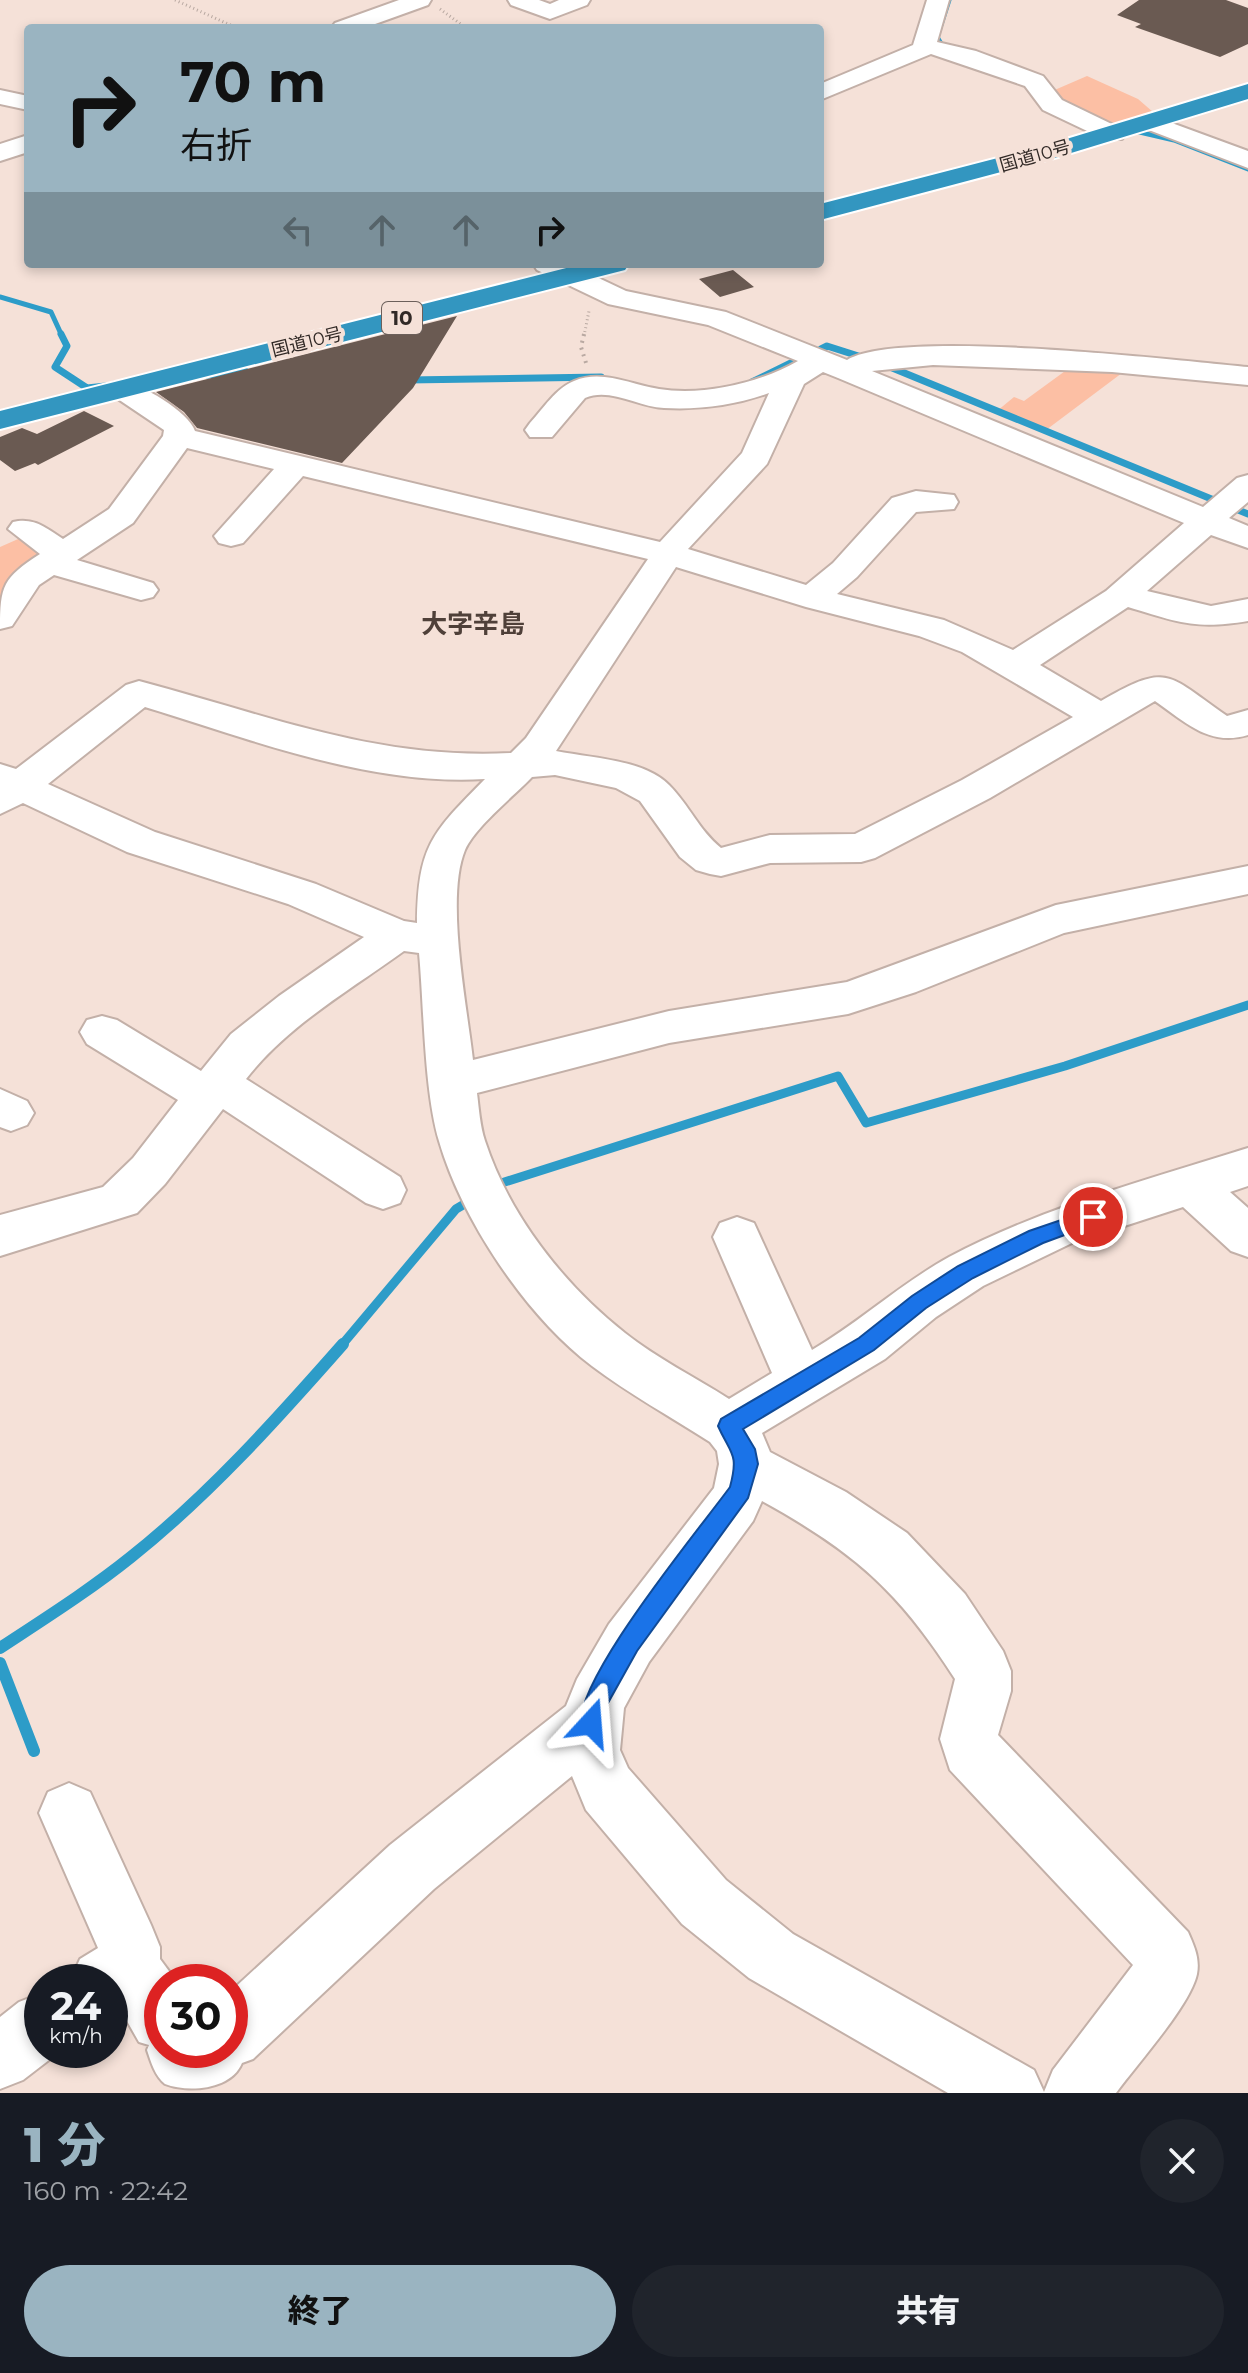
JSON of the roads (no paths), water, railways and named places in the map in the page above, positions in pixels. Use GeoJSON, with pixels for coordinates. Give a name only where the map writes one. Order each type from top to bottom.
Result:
{"type":"FeatureCollection","features":[{"type":"Feature","properties":{"kind":"highway","name":"国道10号"},"geometry":{"type":"LineString","coordinates":[[824,211],[1131,128],[1248,91]]}},
{"type":"Feature","properties":{"kind":"highway","name":"国道10号"},"geometry":{"type":"LineString","coordinates":[[0,420],[190,372],[559,270]]}},
{"type":"Feature","properties":{"kind":"street"},"geometry":{"type":"LineString","coordinates":[[519,0],[550,12],[579,0]]}},
{"type":"Feature","properties":{"kind":"street"},"geometry":{"type":"LineString","coordinates":[[824,91],[918,53],[926,46],[927,29],[938,0]]}},
{"type":"Feature","properties":{"kind":"street"},"geometry":{"type":"LineString","coordinates":[[361,24],[425,2]]}},
{"type":"Feature","properties":{"kind":"street"},"geometry":{"type":"LineString","coordinates":[[926,46],[957,53],[1038,83],[1052,105],[1248,160]]}},
{"type":"Feature","properties":{"kind":"street"},"geometry":{"type":"LineString","coordinates":[[0,97],[24,102]]}},
{"type":"Feature","properties":{"kind":"street"},"geometry":{"type":"LineString","coordinates":[[0,153],[24,144]]}},
{"type":"Feature","properties":{"kind":"street"},"geometry":{"type":"LineString","coordinates":[[559,270],[618,298],[716,318],[824,367],[1248,538]]}},
{"type":"Feature","properties":{"kind":"street"},"geometry":{"type":"LineString","coordinates":[[541,430],[578,389],[594,385],[654,398],[733,396],[824,367],[870,359],[933,356],[1144,365],[1248,376]]}},
{"type":"Feature","properties":{"kind":"street"},"geometry":{"type":"LineString","coordinates":[[824,367],[791,379],[756,457],[700,512],[525,764],[456,832],[445,850],[417,936],[453,1082],[461,1139],[474,1175],[504,1230],[544,1286],[562,1309],[609,1350],[737,1446],[865,1532],[923,1586],[983,1671],[986,1681],[968,1733],[971,1749],[1166,1954],[1165,1974],[1076,2093]]}},
{"type":"Feature","properties":{"kind":"street"},"geometry":{"type":"LineString","coordinates":[[0,618],[22,582],[121,516],[179,437],[180,429],[176,424],[124,389]]}},
{"type":"Feature","properties":{"kind":"street"},"geometry":{"type":"LineString","coordinates":[[179,437],[669,554],[811,598],[943,632],[1015,665],[1100,718]]}},
{"type":"Feature","properties":{"kind":"street"},"geometry":{"type":"LineString","coordinates":[[231,536],[296,465]]}},
{"type":"Feature","properties":{"kind":"street"},"geometry":{"type":"LineString","coordinates":[[1015,665],[1122,594],[1248,485]]}},
{"type":"Feature","properties":{"kind":"street"},"geometry":{"type":"LineString","coordinates":[[811,598],[845,570],[904,505],[916,501],[942,502]]}},
{"type":"Feature","properties":{"kind":"street"},"geometry":{"type":"LineString","coordinates":[[25,529],[57,559],[141,590]]}},
{"type":"Feature","properties":{"kind":"street"},"geometry":{"type":"LineString","coordinates":[[1122,594],[1190,615],[1211,617],[1248,610]]}},
{"type":"Feature","properties":{"kind":"street"},"geometry":{"type":"LineString","coordinates":[[7,788],[139,693],[302,742],[401,763],[440,768],[569,765],[647,785],[694,847],[715,862],[770,849],[861,848],[940,809],[1158,687],[1218,727],[1230,728],[1248,722]]}},
{"type":"Feature","properties":{"kind":"street"},"geometry":{"type":"LineString","coordinates":[[7,788],[141,842],[302,894],[417,936]]}},
{"type":"Feature","properties":{"kind":"street"},"geometry":{"type":"LineString","coordinates":[[453,1082],[669,1027],[848,998],[901,981],[1066,916],[1248,880]]}},
{"type":"Feature","properties":{"kind":"street"},"geometry":{"type":"LineString","coordinates":[[0,1236],[32,1223],[98,1209],[120,1200],[149,1171],[212,1090],[266,1029],[417,936]]}},
{"type":"Feature","properties":{"kind":"street"},"geometry":{"type":"LineString","coordinates":[[102,1032],[212,1090],[383,1190]]}},
{"type":"Feature","properties":{"kind":"street"},"geometry":{"type":"LineString","coordinates":[[1011,2093],[813,1983],[771,1956],[704,1902],[607,1789],[591,1750],[591,1723],[607,1678],[629,1643],[734,1504],[737,1446],[801,1381],[867,1344],[943,1285],[1036,1237],[1248,1167]]}},
{"type":"Feature","properties":{"kind":"street"},"geometry":{"type":"LineString","coordinates":[[1193,1187],[1248,1237]]}},
{"type":"Feature","properties":{"kind":"street"},"geometry":{"type":"LineString","coordinates":[[737,1237],[801,1381]]}},
{"type":"Feature","properties":{"kind":"street"},"geometry":{"type":"LineString","coordinates":[[248,2019],[412,1867],[591,1723]]}},
{"type":"Feature","properties":{"kind":"street"},"geometry":{"type":"LineString","coordinates":[[69,1813],[129,1947],[130,1991]]}},
{"type":"Feature","properties":{"kind":"street"},"geometry":{"type":"LineString","coordinates":[[0,2057],[24,2039]]}},
{"type":"Feature","properties":{"kind":"waterway"},"geometry":{"type":"LineString","coordinates":[[946,52],[937,37],[949,0]]}},
{"type":"Feature","properties":{"kind":"waterway"},"geometry":{"type":"LineString","coordinates":[[1131,130],[1174,140],[1248,169]]}},
{"type":"Feature","properties":{"kind":"waterway"},"geometry":{"type":"LineString","coordinates":[[0,297],[51,312],[62,336]]}},
{"type":"Feature","properties":{"kind":"waterway"},"geometry":{"type":"LineString","coordinates":[[62,336],[67,346],[55,367],[87,388],[106,386]]}},
{"type":"Feature","properties":{"kind":"waterway"},"geometry":{"type":"LineString","coordinates":[[821,349],[827,346],[871,360]]}},
{"type":"Feature","properties":{"kind":"waterway"},"geometry":{"type":"LineString","coordinates":[[752,382],[795,361]]}},
{"type":"Feature","properties":{"kind":"waterway"},"geometry":{"type":"LineString","coordinates":[[885,365],[1248,514]]}},
{"type":"Feature","properties":{"kind":"waterway"},"geometry":{"type":"LineString","coordinates":[[208,375],[245,371]]}},
{"type":"Feature","properties":{"kind":"waterway"},"geometry":{"type":"LineString","coordinates":[[408,380],[601,377]]}},
{"type":"Feature","properties":{"kind":"waterway"},"geometry":{"type":"LineString","coordinates":[[492,1186],[838,1076],[866,1123],[1065,1066],[1248,1005]]}},
{"type":"Feature","properties":{"kind":"waterway"},"geometry":{"type":"LineString","coordinates":[[341,1346],[456,1209],[473,1199]]}},
{"type":"Feature","properties":{"kind":"waterway"},"geometry":{"type":"LineString","coordinates":[[0,1648],[67,1604],[160,1533],[242,1455],[343,1344]]}},
{"type":"Feature","properties":{"kind":"waterway"},"geometry":{"type":"LineString","coordinates":[[0,1663],[34,1751]]}},
{"type":"Feature","properties":{"kind":"district","name":"大字辛島"},"geometry":{"type":"Point","coordinates":[473,624]}}]}
